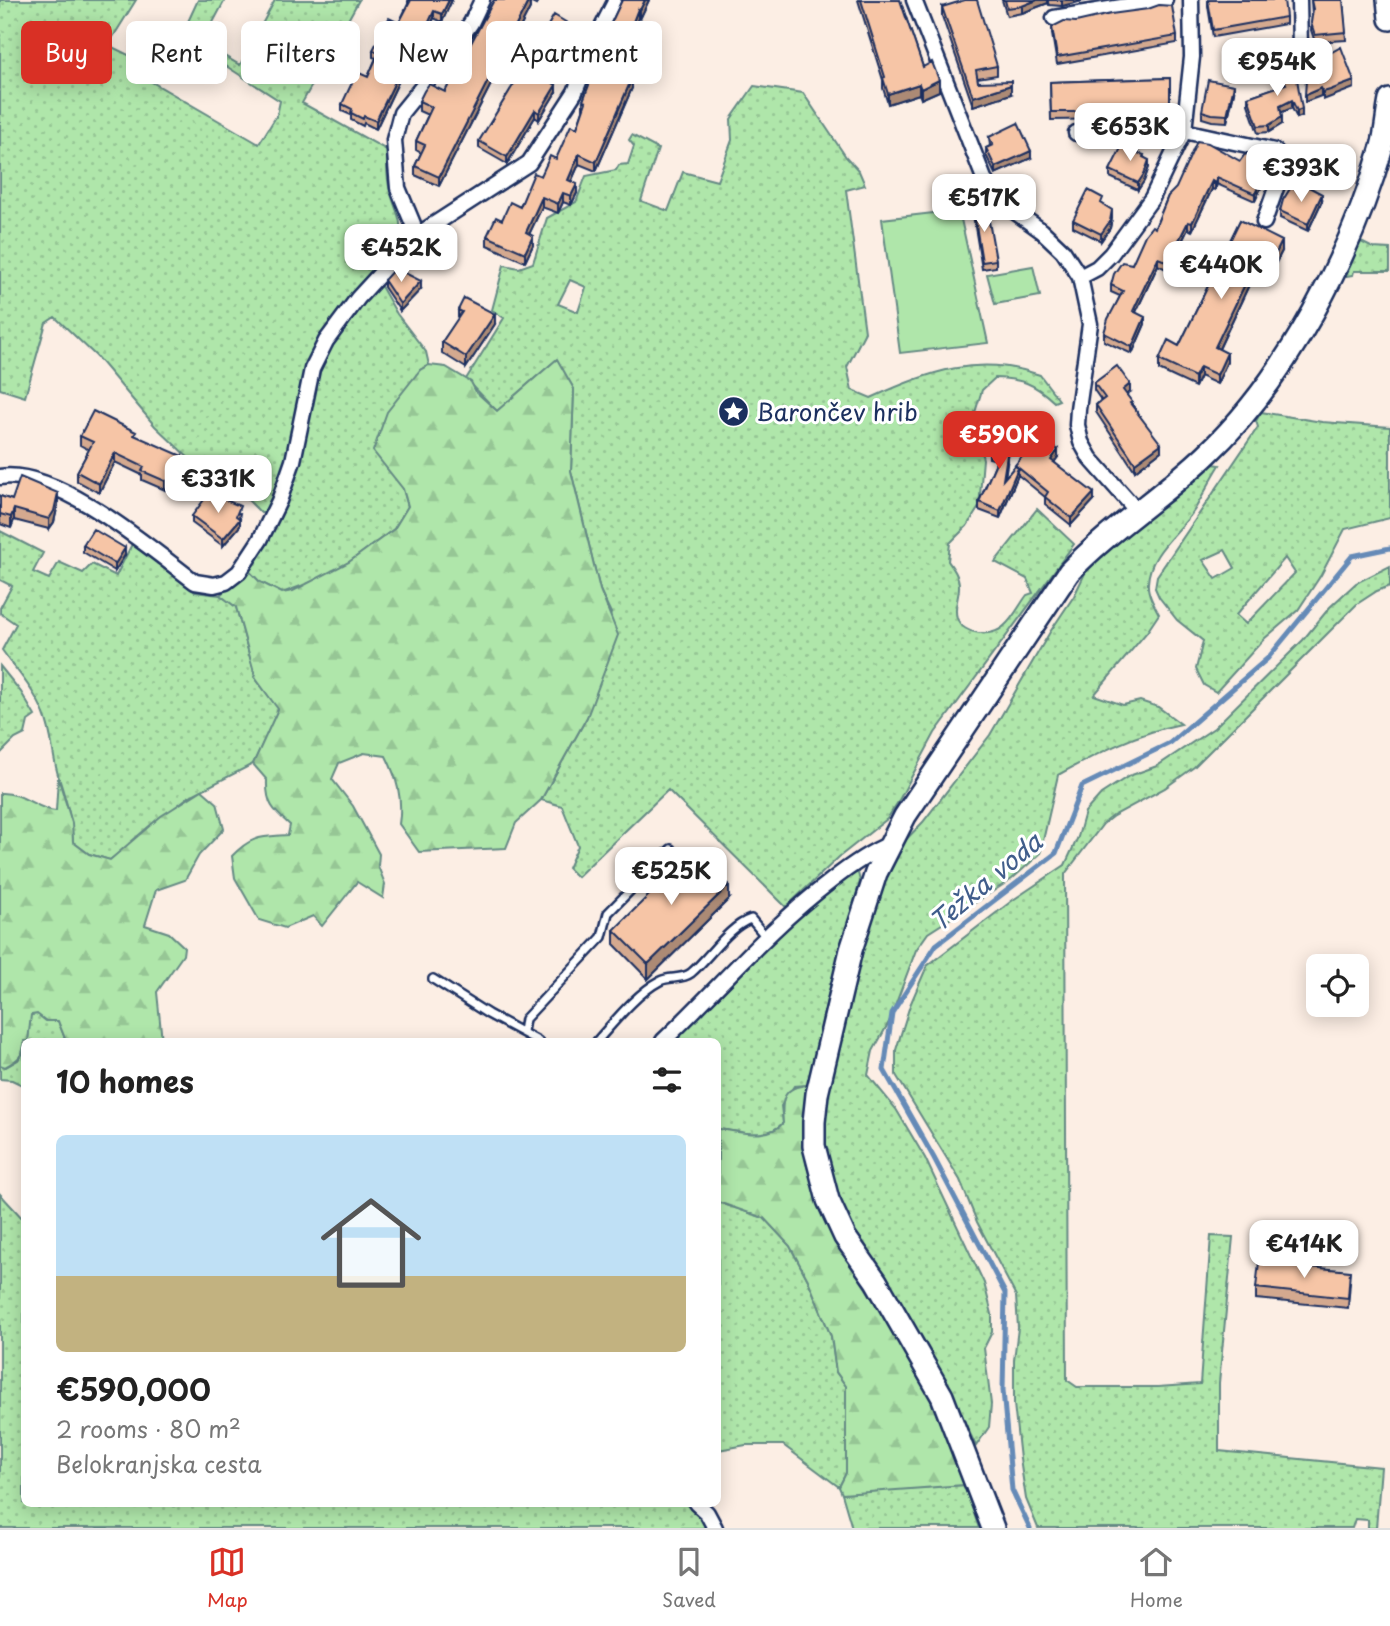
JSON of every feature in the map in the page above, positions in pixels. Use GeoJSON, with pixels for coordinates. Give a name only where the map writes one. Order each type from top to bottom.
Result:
{"type":"FeatureCollection","features":[{"type":"Feature","properties":{"kind":"main road"},"geometry":{"type":"LineString","coordinates":[[1388,0],[1390,19]]}},
{"type":"Feature","properties":{"kind":"main road"},"geometry":{"type":"LineString","coordinates":[[993,1528],[942,1396],[876,1281],[845,1237],[828,1200],[814,1146],[817,1094],[851,950],[876,873],[905,816],[1069,572],[1094,546],[1205,457],[1276,374],[1311,313],[1359,212],[1382,145],[1390,100]]}},
{"type":"Feature","properties":{"kind":"street"},"geometry":{"type":"LineString","coordinates":[[413,238],[413,224],[398,188],[394,141],[401,113],[453,49],[471,23],[482,0]]}},
{"type":"Feature","properties":{"kind":"street"},"geometry":{"type":"LineString","coordinates":[[0,477],[11,475],[29,478],[57,488],[89,505],[195,582],[214,585],[226,582],[239,572],[260,540],[279,501],[293,461],[313,369],[326,341],[358,298],[413,238],[529,163],[575,92],[596,39],[616,0]]}},
{"type":"Feature","properties":{"kind":"street"},"geometry":{"type":"LineString","coordinates":[[914,0],[985,181],[1014,211],[1042,231],[1063,251],[1080,277],[1090,324],[1078,409],[1077,425],[1081,442],[1090,458],[1137,510]]}},
{"type":"Feature","properties":{"kind":"street"},"geometry":{"type":"LineString","coordinates":[[1054,18],[1165,0]]}},
{"type":"Feature","properties":{"kind":"street"},"geometry":{"type":"LineString","coordinates":[[1080,277],[1097,268],[1111,254],[1152,198],[1184,131],[1192,57],[1191,0]]}},
{"type":"Feature","properties":{"kind":"street"},"geometry":{"type":"LineString","coordinates":[[1299,0],[1300,48]]}},
{"type":"Feature","properties":{"kind":"street"},"geometry":{"type":"LineString","coordinates":[[1076,133],[1184,131],[1275,151],[1283,159],[1282,170],[1264,222]]}},
{"type":"Feature","properties":{"kind":"street"},"geometry":{"type":"LineString","coordinates":[[666,1038],[766,937],[813,894],[871,851],[890,844]]}},
{"type":"Feature","properties":{"kind":"street"},"geometry":{"type":"LineString","coordinates":[[700,1507],[715,1528]]}},
{"type":"Feature","properties":{"kind":"lane"},"geometry":{"type":"LineString","coordinates":[[523,1032],[524,1018],[602,937],[608,913],[671,849]]}},
{"type":"Feature","properties":{"kind":"lane"},"geometry":{"type":"LineString","coordinates":[[600,1038],[632,1004],[661,980],[686,976],[703,963],[741,923],[751,919],[766,937]]}},
{"type":"Feature","properties":{"kind":"lane"},"geometry":{"type":"LineString","coordinates":[[433,979],[488,1014],[533,1038]]}},
{"type":"Feature","properties":{"kind":"green space"},"geometry":{"type":"Polygon","coordinates":[[[0,0],[136,0],[112,39],[112,21],[21,21],[21,84],[112,84],[112,47],[126,54],[126,84],[156,84],[259,144],[277,115],[280,101],[254,84],[313,84],[302,103],[387,150],[388,180],[399,220],[399,239],[344,306],[313,350],[306,369],[284,470],[267,511],[261,513],[235,487],[197,466],[155,426],[96,356],[55,317],[46,323],[25,397],[0,389],[0,0]]]}},
{"type":"Feature","properties":{"kind":"green space"},"geometry":{"type":"Polygon","coordinates":[[[198,0],[225,0],[214,21],[188,21],[198,0]]]}},
{"type":"Feature","properties":{"kind":"green space"},"geometry":{"type":"Polygon","coordinates":[[[275,0],[359,0],[347,21],[264,21],[275,0]]]}},
{"type":"Feature","properties":{"kind":"green space"},"geometry":{"type":"Polygon","coordinates":[[[227,57],[241,63],[241,76],[227,67],[227,57]]]}},
{"type":"Feature","properties":{"kind":"green space"},"geometry":{"type":"Polygon","coordinates":[[[754,86],[803,93],[846,157],[859,171],[865,185],[846,190],[865,332],[847,367],[852,390],[871,398],[933,373],[954,368],[996,366],[1040,375],[1059,400],[1054,402],[1034,386],[1013,380],[995,378],[982,390],[973,419],[983,459],[979,507],[967,526],[950,543],[948,561],[959,582],[956,609],[960,624],[978,633],[999,630],[1027,595],[1033,593],[1027,579],[995,562],[1037,509],[1074,544],[935,733],[887,819],[839,857],[786,907],[668,790],[577,877],[568,868],[578,846],[562,806],[541,800],[587,717],[611,613],[600,590],[571,471],[574,389],[556,360],[497,411],[466,379],[504,318],[492,310],[504,265],[519,268],[533,263],[547,218],[576,202],[586,176],[616,170],[619,165],[628,164],[634,146],[629,140],[632,135],[658,149],[641,201],[668,211],[683,172],[717,181],[732,140],[731,119],[754,86]],[[570,280],[558,304],[578,312],[586,287],[570,280]]]}},
{"type":"Feature","properties":{"kind":"green space"},"geometry":{"type":"Polygon","coordinates":[[[959,210],[988,343],[900,353],[882,219],[959,210]]]}},
{"type":"Feature","properties":{"kind":"green space"},"geometry":{"type":"Polygon","coordinates":[[[1355,239],[1373,248],[1390,249],[1390,271],[1354,271],[1353,275],[1338,277],[1355,239]]]}},
{"type":"Feature","properties":{"kind":"green space"},"geometry":{"type":"Polygon","coordinates":[[[1033,266],[1040,296],[995,304],[987,274],[1033,266]]]}},
{"type":"Feature","properties":{"kind":"green space"},"geometry":{"type":"Polygon","coordinates":[[[378,281],[397,314],[426,352],[429,365],[420,370],[403,489],[408,507],[394,529],[349,562],[320,579],[282,593],[260,582],[248,570],[317,370],[338,335],[378,281]]]}},
{"type":"Feature","properties":{"kind":"green space"},"geometry":{"type":"Polygon","coordinates":[[[557,359],[574,389],[571,471],[600,590],[618,635],[587,717],[541,800],[516,823],[506,848],[419,852],[399,824],[398,789],[386,756],[364,753],[339,763],[332,779],[353,806],[379,854],[378,866],[385,884],[383,898],[357,882],[322,926],[313,916],[285,928],[259,920],[235,878],[232,856],[252,841],[288,835],[290,825],[272,806],[267,780],[253,764],[278,709],[256,679],[236,607],[220,595],[248,570],[260,582],[282,593],[293,591],[349,562],[394,529],[408,506],[403,489],[373,451],[387,412],[420,370],[429,365],[446,367],[471,382],[476,392],[497,411],[557,359]]]}},
{"type":"Feature","properties":{"kind":"green space"},"geometry":{"type":"Polygon","coordinates":[[[1261,412],[1322,422],[1390,427],[1390,518],[1345,529],[1321,575],[1298,610],[1264,639],[1216,692],[1204,685],[1196,669],[1203,641],[1177,620],[1155,588],[1157,576],[1258,427],[1256,421],[1261,412]],[[1225,550],[1203,560],[1216,579],[1235,568],[1225,550]],[[1285,558],[1236,615],[1246,624],[1295,573],[1285,558]]]}},
{"type":"Feature","properties":{"kind":"green space"},"geometry":{"type":"Polygon","coordinates":[[[1213,464],[1220,465],[1195,509],[1160,552],[1150,572],[1149,591],[1159,614],[1094,695],[1123,705],[1140,701],[1158,707],[1181,724],[1118,745],[1058,775],[1040,854],[1012,879],[928,933],[916,950],[889,1022],[873,1051],[868,1075],[896,1109],[925,1158],[984,1283],[992,1314],[992,1332],[984,1348],[991,1404],[989,1427],[976,1446],[938,1367],[849,1223],[831,1180],[824,1140],[824,1111],[863,940],[893,853],[923,822],[990,735],[1074,596],[1090,563],[1166,499],[1213,464]]]}},
{"type":"Feature","properties":{"kind":"green space"},"geometry":{"type":"Polygon","coordinates":[[[0,531],[43,553],[33,572],[49,579],[59,562],[83,573],[92,564],[116,576],[132,544],[173,572],[195,592],[220,595],[236,607],[256,679],[279,709],[253,764],[188,797],[110,860],[89,854],[73,842],[68,810],[44,714],[31,689],[2,650],[16,624],[0,613],[12,586],[0,580],[0,531]]]}},
{"type":"Feature","properties":{"kind":"green space"},"geometry":{"type":"Polygon","coordinates":[[[1390,566],[1390,586],[1357,604],[1194,767],[1165,788],[1103,824],[1065,874],[1067,1380],[1077,1387],[1200,1384],[1211,1236],[1233,1237],[1219,1383],[1219,1451],[1381,1467],[1376,1528],[1368,1528],[1368,1520],[1355,1519],[1352,1528],[1038,1528],[1026,1499],[1014,1404],[1014,1360],[1018,1328],[1016,1296],[977,1222],[960,1180],[896,1075],[896,1050],[910,1005],[927,966],[1013,900],[1065,865],[1078,837],[1085,812],[1101,794],[1129,776],[1157,766],[1214,728],[1356,583],[1390,566]]]}},
{"type":"Feature","properties":{"kind":"green space"},"geometry":{"type":"Polygon","coordinates":[[[0,666],[21,692],[35,716],[28,721],[25,734],[15,739],[0,754],[0,666]]]}},
{"type":"Feature","properties":{"kind":"green space"},"geometry":{"type":"Polygon","coordinates":[[[58,777],[72,823],[73,842],[89,854],[110,860],[161,816],[202,790],[217,803],[224,829],[199,855],[185,880],[156,890],[145,925],[169,933],[184,947],[183,955],[157,992],[162,1038],[65,1038],[58,1021],[46,1021],[37,1014],[31,1015],[28,1038],[21,1038],[21,1054],[17,1060],[5,1067],[0,1065],[0,793],[16,795],[56,811],[58,777]]]}},
{"type":"Feature","properties":{"kind":"green space"},"geometry":{"type":"Polygon","coordinates":[[[851,872],[858,873],[860,881],[828,995],[808,1085],[794,1086],[781,1106],[783,1123],[776,1129],[752,1134],[721,1129],[721,1038],[674,1038],[722,994],[781,931],[851,872]]]}},
{"type":"Feature","properties":{"kind":"green space"},"geometry":{"type":"Polygon","coordinates":[[[37,1014],[58,1021],[65,1038],[28,1038],[30,1015],[37,1014]]]}},
{"type":"Feature","properties":{"kind":"green space"},"geometry":{"type":"Polygon","coordinates":[[[21,1056],[21,1084],[0,1079],[0,1065],[6,1067],[21,1056]]]}},
{"type":"Feature","properties":{"kind":"green space"},"geometry":{"type":"Polygon","coordinates":[[[808,1085],[803,1134],[806,1163],[818,1201],[844,1254],[931,1400],[964,1485],[842,1494],[839,1487],[846,1473],[846,1386],[836,1372],[831,1336],[808,1280],[790,1246],[764,1218],[721,1203],[721,1129],[752,1134],[776,1129],[783,1123],[782,1108],[785,1096],[799,1086],[808,1085]]]}},
{"type":"Feature","properties":{"kind":"green space"},"geometry":{"type":"Polygon","coordinates":[[[0,1194],[21,1217],[21,1507],[691,1507],[705,1522],[705,1528],[0,1528],[0,1194]]]}},
{"type":"Feature","properties":{"kind":"green space"},"geometry":{"type":"Polygon","coordinates":[[[721,1203],[764,1218],[790,1246],[808,1280],[831,1336],[836,1372],[846,1386],[846,1473],[839,1487],[783,1445],[746,1445],[721,1449],[721,1203]]]}},
{"type":"Feature","properties":{"kind":"green space"},"geometry":{"type":"Polygon","coordinates":[[[964,1485],[979,1528],[852,1528],[842,1494],[896,1489],[964,1485]]]}},
{"type":"Feature","properties":{"kind":"building"},"geometry":{"type":"Polygon","coordinates":[[[411,0],[449,0],[442,14],[434,11],[429,21],[400,21],[411,0]]]}},
{"type":"Feature","properties":{"kind":"building"},"geometry":{"type":"Polygon","coordinates":[[[494,0],[529,0],[518,21],[486,21],[486,84],[439,177],[415,166],[425,145],[416,141],[432,107],[419,101],[429,84],[445,92],[449,84],[472,84],[472,41],[494,0]]]}},
{"type":"Feature","properties":{"kind":"building"},"geometry":{"type":"Polygon","coordinates":[[[622,0],[645,0],[633,21],[612,21],[622,0]]]}},
{"type":"Feature","properties":{"kind":"building"},"geometry":{"type":"Polygon","coordinates":[[[861,0],[900,0],[923,67],[932,62],[939,80],[921,89],[919,84],[888,94],[861,0]]]}},
{"type":"Feature","properties":{"kind":"building"},"geometry":{"type":"Polygon","coordinates":[[[965,0],[977,0],[997,66],[976,70],[978,82],[1011,81],[1011,85],[973,97],[942,7],[965,0]]]}},
{"type":"Feature","properties":{"kind":"building"},"geometry":{"type":"Polygon","coordinates":[[[1005,0],[1037,0],[1007,8],[1005,0]]]}},
{"type":"Feature","properties":{"kind":"building"},"geometry":{"type":"Polygon","coordinates":[[[1208,0],[1284,0],[1286,17],[1213,30],[1208,0]]]}},
{"type":"Feature","properties":{"kind":"building"},"geometry":{"type":"Polygon","coordinates":[[[1311,0],[1343,0],[1346,32],[1315,35],[1311,23],[1311,0]]]}},
{"type":"Feature","properties":{"kind":"building"},"geometry":{"type":"Polygon","coordinates":[[[1159,5],[1172,6],[1177,36],[1057,57],[1052,27],[1064,21],[1076,22],[1159,5]]]}},
{"type":"Feature","properties":{"kind":"building"},"geometry":{"type":"Polygon","coordinates":[[[554,15],[564,21],[551,21],[554,15]]]}},
{"type":"Feature","properties":{"kind":"building"},"geometry":{"type":"Polygon","coordinates":[[[1341,47],[1354,81],[1323,92],[1321,88],[1305,95],[1307,66],[1341,47]]]}},
{"type":"Feature","properties":{"kind":"building"},"geometry":{"type":"Polygon","coordinates":[[[1294,61],[1302,109],[1297,111],[1292,100],[1280,106],[1282,117],[1269,125],[1258,126],[1248,97],[1286,84],[1279,67],[1294,61]]]}},
{"type":"Feature","properties":{"kind":"building"},"geometry":{"type":"Polygon","coordinates":[[[374,63],[374,84],[394,84],[376,121],[351,113],[352,109],[342,104],[351,84],[360,84],[360,73],[368,77],[374,63]]]}},
{"type":"Feature","properties":{"kind":"building"},"geometry":{"type":"Polygon","coordinates":[[[1170,78],[1170,109],[1160,112],[1138,111],[1140,105],[1117,112],[1051,112],[1050,82],[1170,78]]]}},
{"type":"Feature","properties":{"kind":"building"},"geometry":{"type":"Polygon","coordinates":[[[1208,80],[1234,85],[1227,115],[1202,111],[1208,80]]]}},
{"type":"Feature","properties":{"kind":"building"},"geometry":{"type":"Polygon","coordinates":[[[514,84],[556,85],[539,113],[535,110],[507,157],[479,141],[514,84]]]}},
{"type":"Feature","properties":{"kind":"building"},"geometry":{"type":"Polygon","coordinates":[[[589,84],[629,84],[596,162],[579,154],[568,180],[577,184],[571,196],[563,193],[558,204],[542,197],[526,232],[533,236],[525,253],[487,236],[496,217],[502,220],[510,202],[520,207],[534,173],[541,176],[550,156],[556,159],[571,125],[577,128],[586,102],[583,101],[589,84]]]}},
{"type":"Feature","properties":{"kind":"building"},"geometry":{"type":"Polygon","coordinates":[[[1018,123],[1031,151],[995,167],[986,148],[993,145],[989,137],[1018,123]]]}},
{"type":"Feature","properties":{"kind":"building"},"geometry":{"type":"Polygon","coordinates":[[[1125,140],[1140,147],[1137,153],[1149,160],[1138,183],[1110,170],[1125,140]]]}},
{"type":"Feature","properties":{"kind":"building"},"geometry":{"type":"Polygon","coordinates":[[[1197,141],[1208,143],[1240,161],[1245,154],[1268,165],[1255,194],[1217,177],[1215,183],[1212,181],[1192,223],[1188,222],[1168,262],[1158,258],[1133,311],[1145,317],[1132,347],[1104,333],[1108,319],[1123,291],[1111,285],[1114,274],[1122,262],[1132,264],[1145,235],[1152,226],[1155,228],[1168,196],[1176,188],[1197,141]]]}},
{"type":"Feature","properties":{"kind":"building"},"geometry":{"type":"Polygon","coordinates":[[[1307,186],[1322,194],[1308,224],[1280,211],[1291,187],[1304,192],[1307,186]]]}},
{"type":"Feature","properties":{"kind":"building"},"geometry":{"type":"Polygon","coordinates":[[[1088,190],[1103,198],[1101,203],[1112,210],[1110,221],[1101,234],[1073,220],[1088,190]]]}},
{"type":"Feature","properties":{"kind":"building"},"geometry":{"type":"Polygon","coordinates":[[[986,205],[996,260],[982,262],[973,207],[986,205]]]}},
{"type":"Feature","properties":{"kind":"building"},"geometry":{"type":"Polygon","coordinates":[[[1240,220],[1282,241],[1268,269],[1255,263],[1215,347],[1227,353],[1217,375],[1200,367],[1195,377],[1159,360],[1168,340],[1179,346],[1240,220]]]}},
{"type":"Feature","properties":{"kind":"building"},"geometry":{"type":"Polygon","coordinates":[[[395,268],[421,281],[400,304],[384,280],[395,268]]]}},
{"type":"Feature","properties":{"kind":"building"},"geometry":{"type":"Polygon","coordinates":[[[464,298],[495,314],[466,357],[442,342],[462,312],[458,310],[464,298]]]}},
{"type":"Feature","properties":{"kind":"building"},"geometry":{"type":"Polygon","coordinates":[[[1117,366],[1130,384],[1123,390],[1132,402],[1130,403],[1161,444],[1135,463],[1096,405],[1105,398],[1094,383],[1117,366]]]}},
{"type":"Feature","properties":{"kind":"building"},"geometry":{"type":"Polygon","coordinates":[[[93,411],[136,432],[134,435],[182,456],[171,480],[165,481],[142,471],[144,467],[115,453],[99,484],[77,472],[93,442],[80,436],[93,411]]]}},
{"type":"Feature","properties":{"kind":"building"},"geometry":{"type":"Polygon","coordinates":[[[992,427],[1011,430],[1003,480],[1015,466],[1018,468],[1000,511],[979,502],[1000,453],[989,451],[992,427]]]}},
{"type":"Feature","properties":{"kind":"building"},"geometry":{"type":"Polygon","coordinates":[[[1040,435],[1058,450],[1051,460],[1094,493],[1071,518],[1045,497],[1048,492],[1015,465],[1040,435]]]}},
{"type":"Feature","properties":{"kind":"building"},"geometry":{"type":"Polygon","coordinates":[[[20,477],[58,493],[54,511],[49,519],[14,509],[11,517],[0,514],[0,496],[12,500],[20,477]]]}},
{"type":"Feature","properties":{"kind":"building"},"geometry":{"type":"Polygon","coordinates":[[[209,493],[240,506],[236,516],[240,519],[223,539],[192,516],[209,493]]]}},
{"type":"Feature","properties":{"kind":"building"},"geometry":{"type":"Polygon","coordinates":[[[93,529],[125,548],[115,564],[83,545],[93,529]]]}},
{"type":"Feature","properties":{"kind":"building"},"geometry":{"type":"Polygon","coordinates":[[[694,850],[729,885],[648,964],[614,930],[694,850]]]}},
{"type":"Feature","properties":{"kind":"building"},"geometry":{"type":"Polygon","coordinates":[[[1259,1262],[1350,1271],[1348,1298],[1256,1288],[1259,1262]]]}},
{"type":"Feature","properties":{"kind":"waterway","name":"Težka voda"},"geometry":{"type":"LineString","coordinates":[[1030,1528],[1012,1490],[1003,1390],[1005,1293],[884,1070],[892,1013],[936,945],[1056,853],[1082,786],[1170,743],[1268,658],[1352,556],[1390,548]]}},
{"type":"Feature","properties":{"kind":"place","name":"Barončev hrib"},"geometry":{"type":"Point","coordinates":[733,411]}}]}
